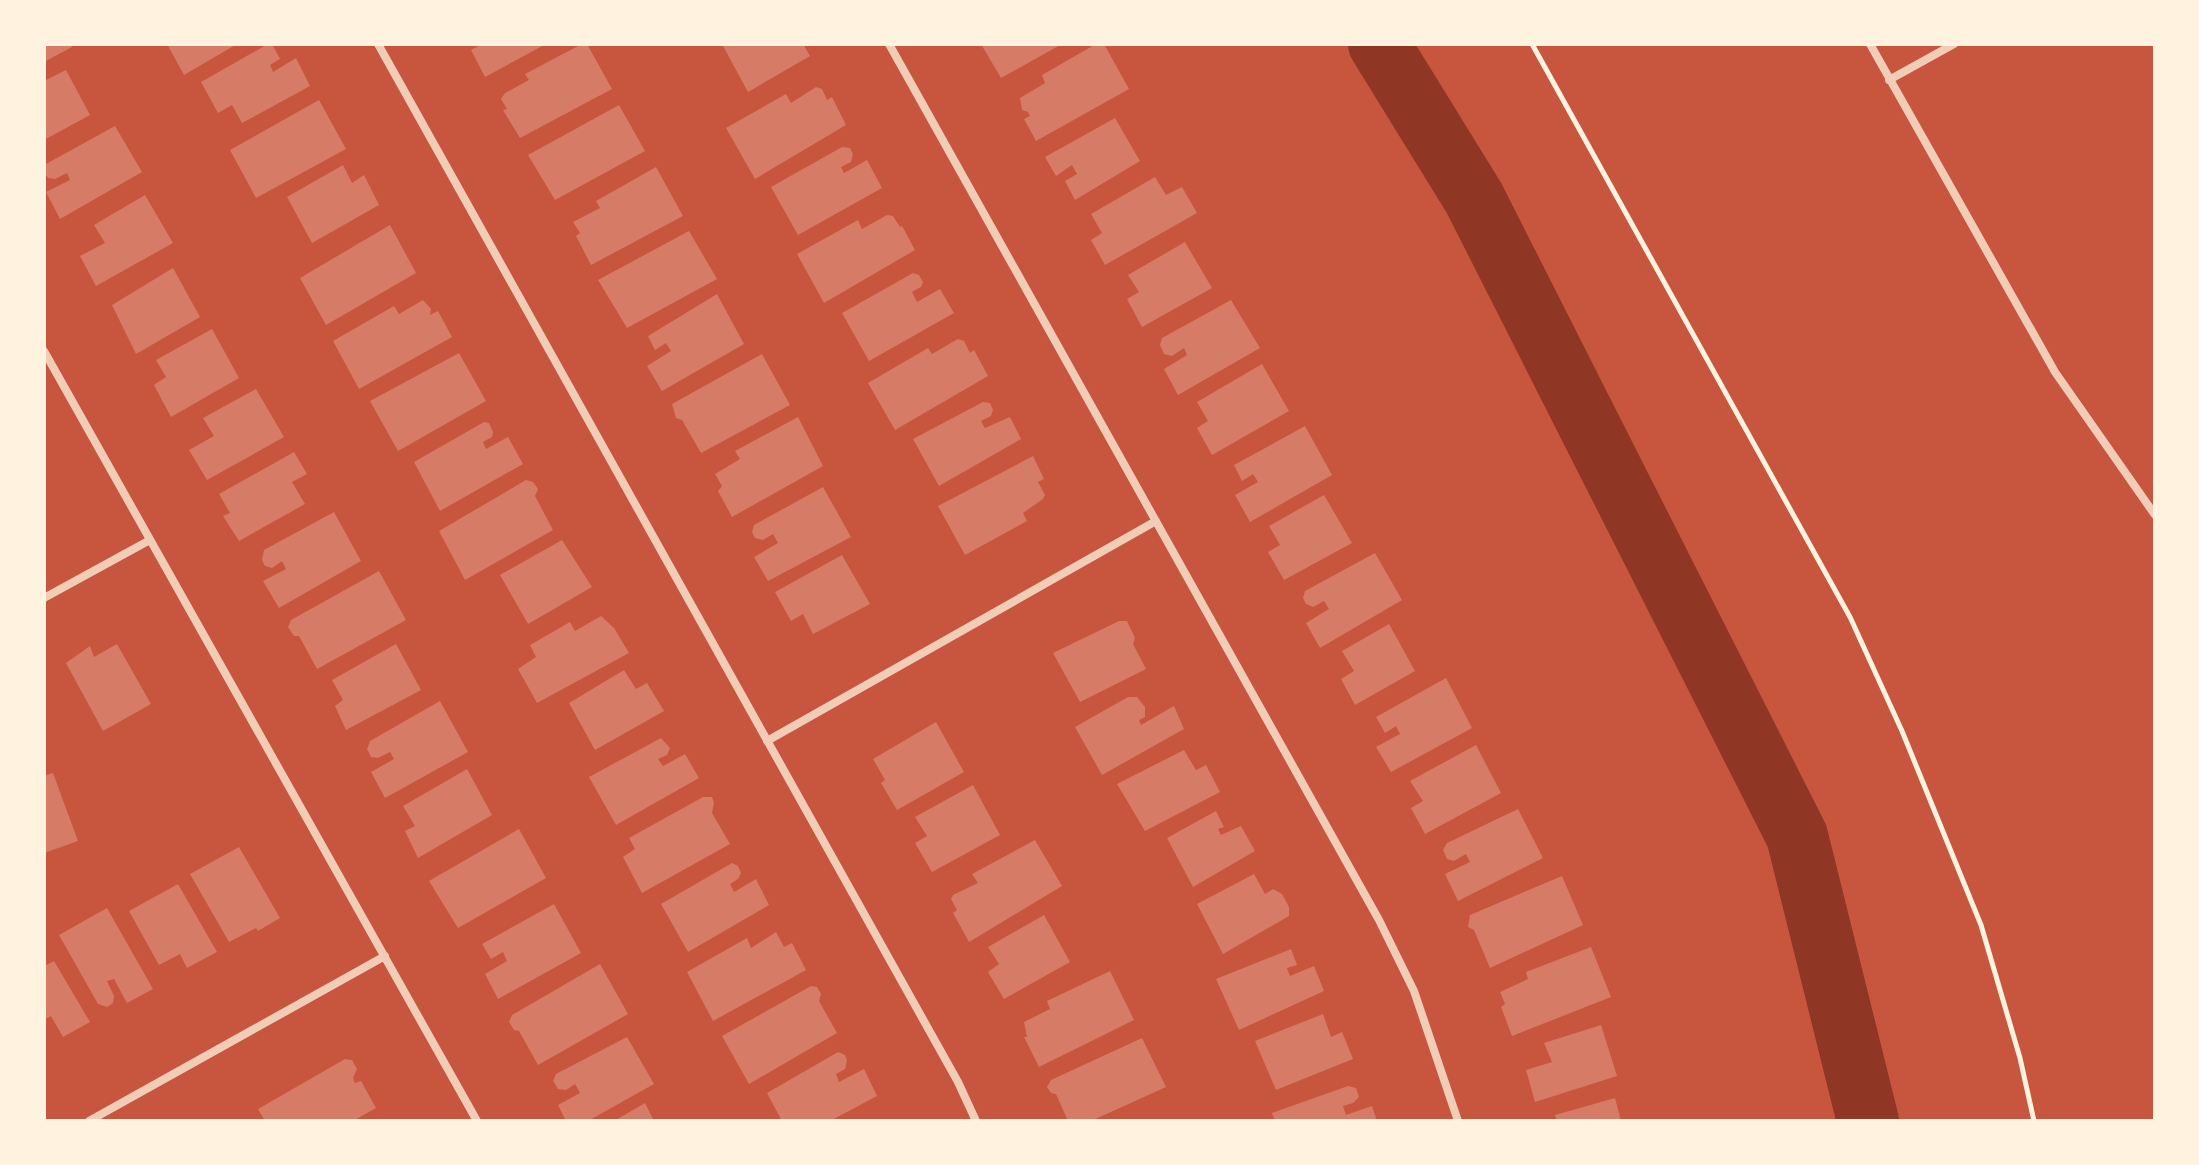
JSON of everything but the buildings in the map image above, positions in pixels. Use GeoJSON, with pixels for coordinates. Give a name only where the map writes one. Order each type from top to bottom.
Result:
{"type":"FeatureCollection","features":[{"type":"Feature","properties":{"kind":"street"},"geometry":{"type":"LineString","coordinates":[[378,44],[958,1082],[976,1121]]}},
{"type":"Feature","properties":{"kind":"street"},"geometry":{"type":"LineString","coordinates":[[889,44],[1379,920],[1414,991],[1458,1121]]}},
{"type":"Feature","properties":{"kind":"street"},"geometry":{"type":"LineString","coordinates":[[1870,44],[2055,372],[2155,515]]}},
{"type":"Feature","properties":{"kind":"street"},"geometry":{"type":"LineString","coordinates":[[1889,80],[1954,44]]}},
{"type":"Feature","properties":{"kind":"street"},"geometry":{"type":"LineString","coordinates":[[44,351],[477,1121]]}},
{"type":"Feature","properties":{"kind":"street"},"geometry":{"type":"LineString","coordinates":[[767,741],[1156,521]]}},
{"type":"Feature","properties":{"kind":"street"},"geometry":{"type":"LineString","coordinates":[[44,598],[150,540]]}},
{"type":"Feature","properties":{"kind":"street"},"geometry":{"type":"LineString","coordinates":[[89,1121],[385,956]]}},
{"type":"Feature","properties":{"kind":"path"},"geometry":{"type":"LineString","coordinates":[[1532,44],[1850,617],[1902,731],[1981,925],[2020,1058],[2034,1121]]}},
{"type":"Feature","properties":{"kind":"waterway"},"geometry":{"type":"LineString","coordinates":[[1379,44],[1474,198],[1797,836],[1868,1121]]}}]}
